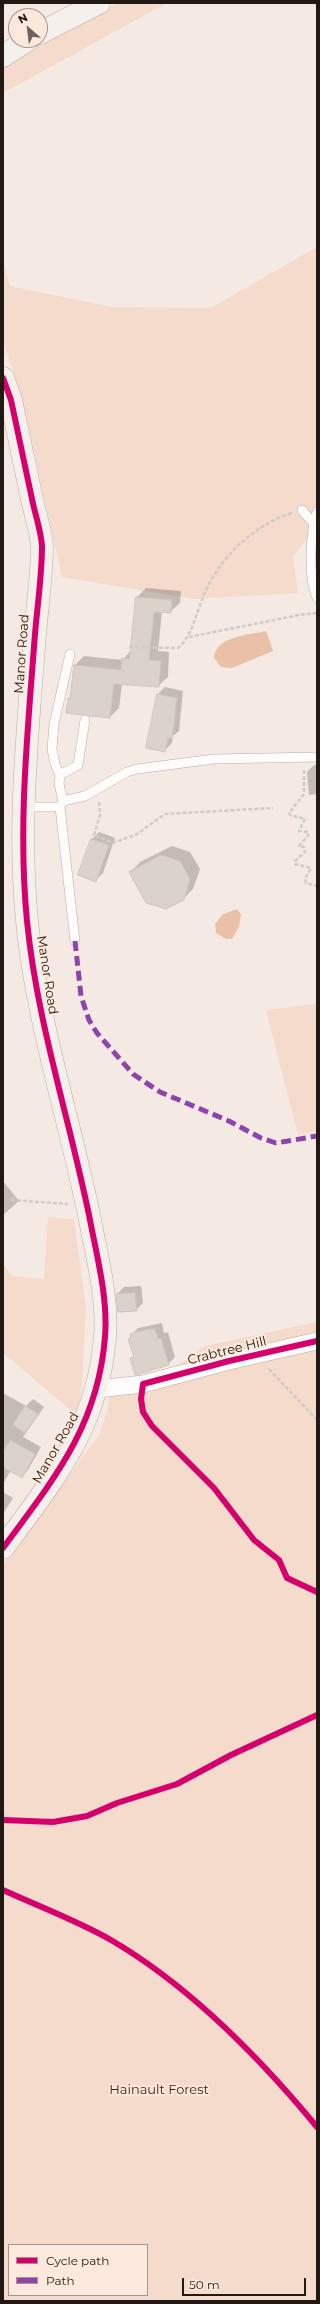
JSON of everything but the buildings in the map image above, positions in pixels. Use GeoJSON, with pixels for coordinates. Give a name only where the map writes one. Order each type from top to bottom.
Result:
{"type":"FeatureCollection","features":[{"type":"Feature","properties":{"kind":"street"},"geometry":{"type":"LineString","coordinates":[[48,29],[99,3]]}},
{"type":"Feature","properties":{"kind":"street"},"geometry":{"type":"LineString","coordinates":[[3,56],[16,48]]}},
{"type":"Feature","properties":{"kind":"street","name":"Manor Road"},"geometry":{"type":"LineString","coordinates":[[3,378],[11,400],[42,544],[28,718],[24,807],[24,878],[27,922],[38,998],[87,1204],[105,1309],[106,1334],[98,1389],[91,1410],[73,1446],[51,1483],[3,1548]]}},
{"type":"Feature","properties":{"kind":"street","name":"Crabtree Hill"},"geometry":{"type":"LineString","coordinates":[[98,1389],[143,1384],[254,1355],[317,1341]]}},
{"type":"Feature","properties":{"kind":"lane"},"geometry":{"type":"LineString","coordinates":[[302,510],[314,524]]}},
{"type":"Feature","properties":{"kind":"lane"},"geometry":{"type":"LineString","coordinates":[[317,512],[314,524],[311,577],[312,585],[317,598]]}},
{"type":"Feature","properties":{"kind":"lane"},"geometry":{"type":"LineString","coordinates":[[70,654],[54,724],[52,749],[55,764],[60,775],[59,784],[75,941]]}},
{"type":"Feature","properties":{"kind":"lane"},"geometry":{"type":"LineString","coordinates":[[60,775],[78,766],[85,720]]}},
{"type":"Feature","properties":{"kind":"lane"},"geometry":{"type":"LineString","coordinates":[[24,807],[61,804],[91,792],[127,772],[137,769],[214,759],[317,757]]}},
{"type":"Feature","properties":{"kind":"path"},"geometry":{"type":"LineString","coordinates":[[129,647],[178,648],[188,638],[204,594],[220,567],[240,544],[269,522],[302,510]]}},
{"type":"Feature","properties":{"kind":"path"},"geometry":{"type":"LineString","coordinates":[[188,638],[299,615],[317,614]]}},
{"type":"Feature","properties":{"kind":"path"},"geometry":{"type":"LineString","coordinates":[[310,769],[302,770],[304,794],[289,813],[290,815],[305,819],[299,831],[308,832],[308,836],[299,846],[304,847],[305,852],[295,861],[295,864],[311,868],[305,879],[306,883],[317,886]]}},
{"type":"Feature","properties":{"kind":"path"},"geometry":{"type":"LineString","coordinates":[[91,792],[101,808],[94,835],[113,844],[138,834],[165,814],[273,808]]}},
{"type":"Feature","properties":{"kind":"path"},"geometry":{"type":"LineString","coordinates":[[11,1200],[48,1204],[87,1204]]}},
{"type":"Feature","properties":{"kind":"path"},"geometry":{"type":"LineString","coordinates":[[254,1355],[291,1390],[317,1420]]}},
{"type":"Feature","properties":{"kind":"green space"},"geometry":{"type":"Polygon","coordinates":[[[118,3],[167,3],[3,93],[3,68],[33,48],[48,48],[48,38],[118,3]]]}},
{"type":"Feature","properties":{"kind":"green space"},"geometry":{"type":"Polygon","coordinates":[[[317,247],[317,526],[293,557],[298,593],[194,599],[62,577],[22,397],[3,341],[3,262],[10,286],[111,307],[211,308],[317,247]]]}},
{"type":"Feature","properties":{"kind":"green space"},"geometry":{"type":"Polygon","coordinates":[[[317,1004],[317,1130],[298,1135],[266,1010],[317,1004]]]}},
{"type":"Feature","properties":{"kind":"green space"},"geometry":{"type":"Polygon","coordinates":[[[48,1217],[74,1219],[86,1308],[82,1385],[78,1416],[3,1353],[3,1263],[12,1276],[44,1279],[48,1217]]]}},
{"type":"Feature","properties":{"kind":"green space","name":"Hainault Forest"},"geometry":{"type":"Polygon","coordinates":[[[317,1322],[317,2301],[3,2301],[3,1565],[99,1435],[108,1409],[110,1381],[134,1381],[180,1364],[205,1346],[317,1322]]]}},
{"type":"Feature","properties":{"kind":"shaded area"},"geometry":{"type":"Polygon","coordinates":[[[266,631],[273,651],[232,668],[221,667],[214,658],[220,645],[226,641],[266,631]]]}},
{"type":"Feature","properties":{"kind":"shaded area"},"geometry":{"type":"Polygon","coordinates":[[[237,909],[241,914],[239,927],[232,939],[226,939],[216,933],[215,924],[223,914],[237,909]]]}},
{"type":"Feature","properties":{"kind":"marked path"},"geometry":{"type":"LineString","coordinates":[[75,941],[81,996],[89,1020],[97,1033],[133,1074],[160,1092],[229,1121],[261,1138],[276,1143],[317,1136]]}},
{"type":"Feature","properties":{"kind":"cycle path"},"geometry":{"type":"LineString","coordinates":[[3,378],[11,400],[42,546],[24,784],[23,853],[27,921],[38,998],[46,1036],[83,1187],[97,1252],[104,1295],[106,1323],[101,1369],[93,1398],[83,1425],[56,1474],[3,1548]]}},
{"type":"Feature","properties":{"kind":"cycle path"},"geometry":{"type":"LineString","coordinates":[[317,1341],[229,1361],[143,1384],[141,1399],[143,1412],[152,1426],[214,1488],[254,1540],[279,1560],[287,1578],[317,1592]]}},
{"type":"Feature","properties":{"kind":"cycle path"},"geometry":{"type":"LineString","coordinates":[[3,1820],[53,1822],[87,1816],[117,1803],[177,1784],[231,1755],[317,1715]]}},
{"type":"Feature","properties":{"kind":"cycle path"},"geometry":{"type":"LineString","coordinates":[[3,1890],[98,1933],[140,1958],[168,1978],[222,2024],[272,2075],[317,2127]]}}]}
